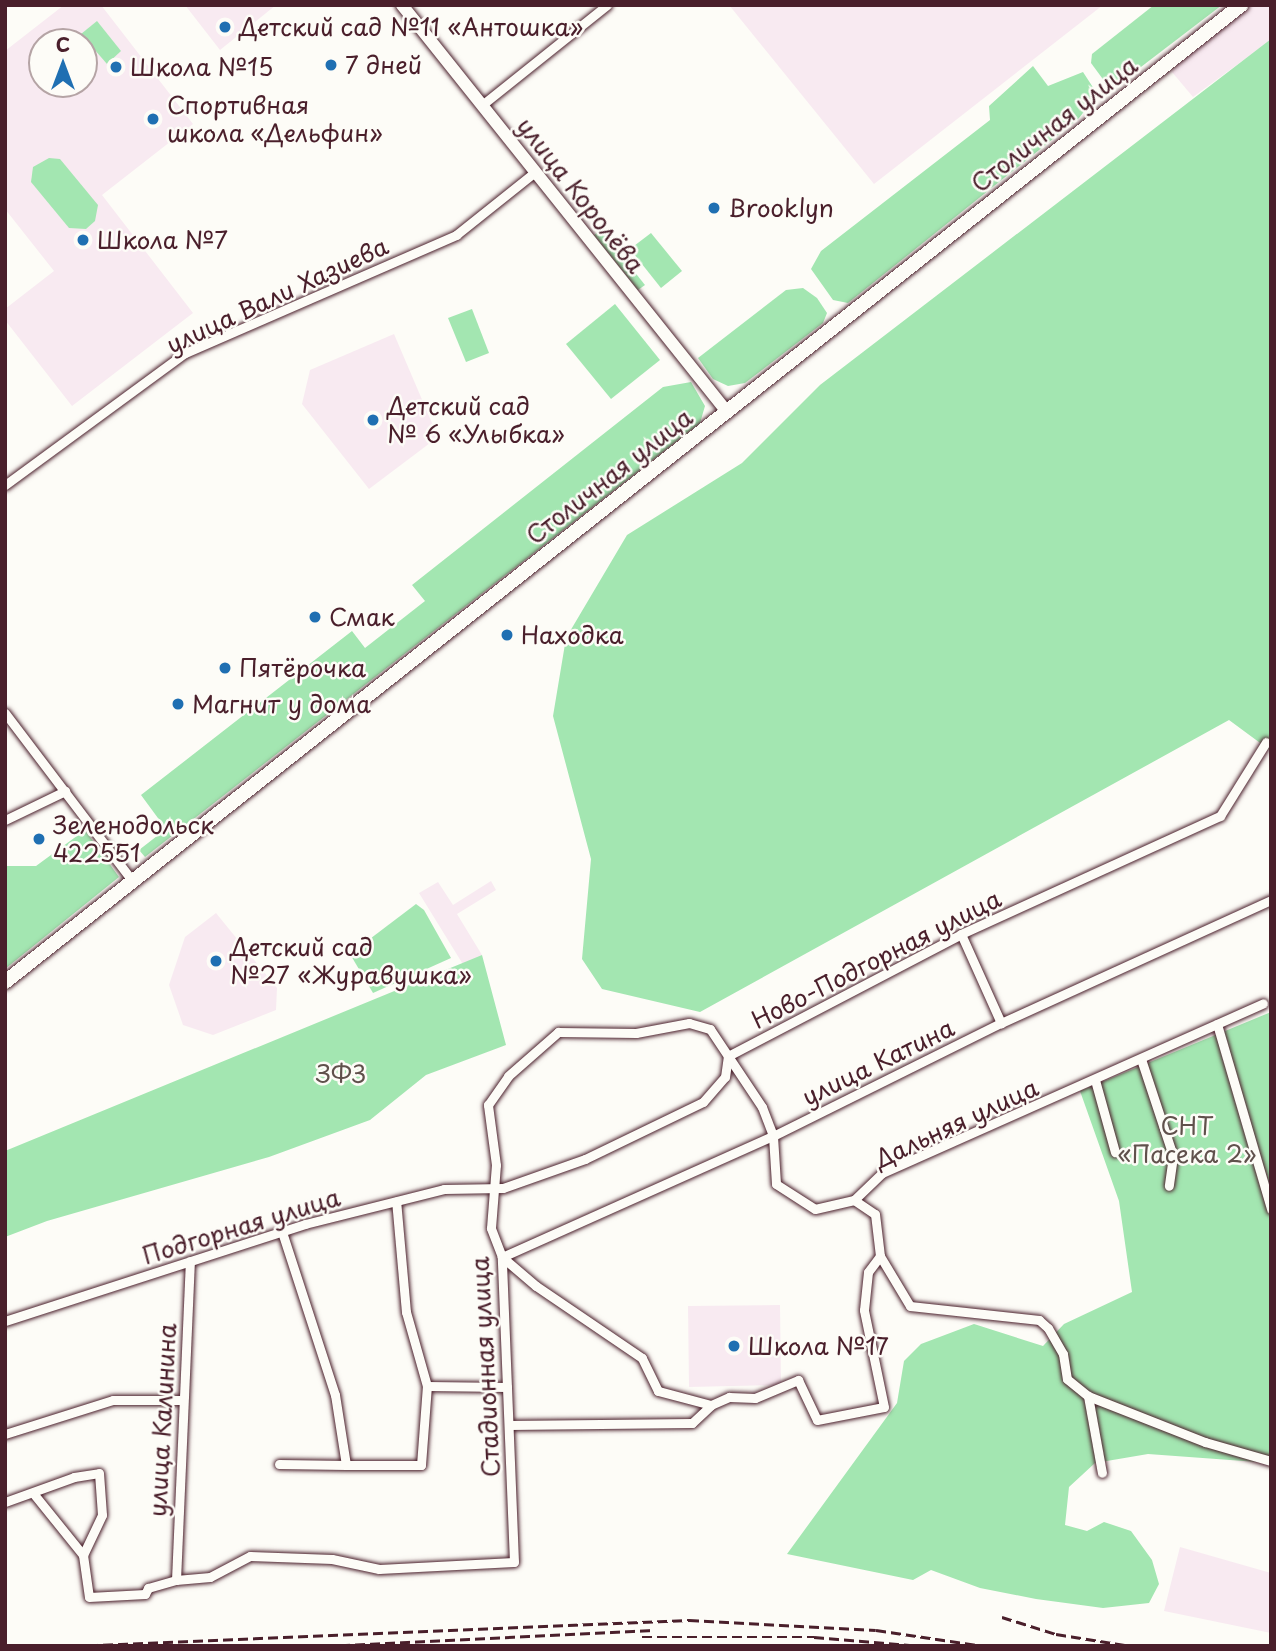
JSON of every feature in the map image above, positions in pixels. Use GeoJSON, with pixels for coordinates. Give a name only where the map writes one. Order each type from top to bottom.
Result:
{"type":"FeatureCollection","features":[{"type":"Feature","properties":{"kind":"main road","name":"Столичная улица"},"geometry":{"type":"LineString","coordinates":[[5,982],[131,879],[1241,5]]}},
{"type":"Feature","properties":{"kind":"street","name":"улица Королёва"},"geometry":{"type":"LineString","coordinates":[[402,5],[727,412]]}},
{"type":"Feature","properties":{"kind":"street"},"geometry":{"type":"LineString","coordinates":[[482,105],[607,5]]}},
{"type":"Feature","properties":{"kind":"street","name":"улица Вали Хазиева"},"geometry":{"type":"LineString","coordinates":[[5,485],[185,353],[456,235],[535,172]]}},
{"type":"Feature","properties":{"kind":"street"},"geometry":{"type":"LineString","coordinates":[[5,713],[131,879]]}},
{"type":"Feature","properties":{"kind":"street","name":"Ново-Подгорная улица"},"geometry":{"type":"LineString","coordinates":[[728,1056],[961,934],[1220,816],[1266,742]]}},
{"type":"Feature","properties":{"kind":"street"},"geometry":{"type":"LineString","coordinates":[[5,820],[65,791]]}},
{"type":"Feature","properties":{"kind":"street","name":"улица Катина"},"geometry":{"type":"LineString","coordinates":[[502,1257],[772,1136],[1001,1023],[1271,900]]}},
{"type":"Feature","properties":{"kind":"street"},"geometry":{"type":"LineString","coordinates":[[961,934],[1001,1023]]}},
{"type":"Feature","properties":{"kind":"street","name":"Дальняя улица"},"geometry":{"type":"LineString","coordinates":[[854,1200],[882,1173],[1096,1080],[1263,1003]]}},
{"type":"Feature","properties":{"kind":"street","name":"Стадионная улица"},"geometry":{"type":"LineString","coordinates":[[176,1580],[210,1577],[250,1556],[332,1559],[379,1569],[514,1562],[502,1257],[491,1228],[496,1166],[488,1105],[508,1076],[558,1032],[636,1034],[689,1023],[710,1029],[728,1056]]}},
{"type":"Feature","properties":{"kind":"street"},"geometry":{"type":"LineString","coordinates":[[1217,1024],[1271,1209]]}},
{"type":"Feature","properties":{"kind":"street"},"geometry":{"type":"LineString","coordinates":[[728,1056],[762,1107],[772,1136],[776,1184],[790,1196],[815,1209],[854,1200],[875,1214],[880,1256],[910,1306],[1039,1320],[1063,1354],[1067,1380],[1088,1396],[1205,1441],[1271,1461]]}},
{"type":"Feature","properties":{"kind":"street"},"geometry":{"type":"LineString","coordinates":[[493,1188],[585,1158],[703,1102],[725,1077],[728,1056]]}},
{"type":"Feature","properties":{"kind":"street"},"geometry":{"type":"LineString","coordinates":[[1142,1059],[1170,1143],[1169,1186]]}},
{"type":"Feature","properties":{"kind":"street"},"geometry":{"type":"LineString","coordinates":[[1096,1080],[1115,1152]]}},
{"type":"Feature","properties":{"kind":"street","name":"Подгорная улица"},"geometry":{"type":"LineString","coordinates":[[5,1321],[282,1232],[444,1189],[493,1188]]}},
{"type":"Feature","properties":{"kind":"street"},"geometry":{"type":"LineString","coordinates":[[279,1464],[421,1465],[427,1386],[406,1312],[396,1201]]}},
{"type":"Feature","properties":{"kind":"street"},"geometry":{"type":"LineString","coordinates":[[282,1232],[335,1395],[346,1465]]}},
{"type":"Feature","properties":{"kind":"street"},"geometry":{"type":"LineString","coordinates":[[509,1424],[692,1423],[711,1405],[729,1397],[755,1398],[798,1380],[817,1420],[884,1407],[864,1310],[868,1272],[880,1256]]}},
{"type":"Feature","properties":{"kind":"street"},"geometry":{"type":"LineString","coordinates":[[502,1257],[536,1286],[642,1357],[658,1391],[711,1405]]}},
{"type":"Feature","properties":{"kind":"street","name":"улица Калинина"},"geometry":{"type":"LineString","coordinates":[[176,1580],[190,1261]]}},
{"type":"Feature","properties":{"kind":"street"},"geometry":{"type":"LineString","coordinates":[[427,1386],[507,1387]]}},
{"type":"Feature","properties":{"kind":"street"},"geometry":{"type":"LineString","coordinates":[[1088,1396],[1102,1473]]}},
{"type":"Feature","properties":{"kind":"street"},"geometry":{"type":"LineString","coordinates":[[5,1434],[113,1400],[182,1400]]}},
{"type":"Feature","properties":{"kind":"street"},"geometry":{"type":"LineString","coordinates":[[5,1502],[74,1477],[99,1473],[102,1515],[83,1555]]}},
{"type":"Feature","properties":{"kind":"street"},"geometry":{"type":"LineString","coordinates":[[33,1493],[83,1555],[89,1597],[145,1594],[148,1588],[176,1580]]}},
{"type":"Feature","properties":{"kind":"shaded area","name":"Школа №7"},"geometry":{"type":"Polygon","coordinates":[[[64,5],[101,5],[193,124],[102,195],[193,313],[72,406],[5,320],[5,309],[54,271],[5,209],[5,51],[28,33],[28,98],[98,98],[98,28],[34,28],[64,5]]]}},
{"type":"Feature","properties":{"kind":"shaded area","name":"Детский сад №11 «Антошка»"},"geometry":{"type":"Polygon","coordinates":[[[185,5],[276,5],[220,50],[185,5]]]}},
{"type":"Feature","properties":{"kind":"shaded area"},"geometry":{"type":"Polygon","coordinates":[[[729,5],[1103,5],[874,184],[729,5]]]}},
{"type":"Feature","properties":{"kind":"shaded area"},"geometry":{"type":"Polygon","coordinates":[[[1252,5],[1271,5],[1271,40],[1193,97],[1172,72],[1183,58],[1252,5]]]}},
{"type":"Feature","properties":{"kind":"shaded area","name":"Детский сад № 6 «Улыбка»"},"geometry":{"type":"Polygon","coordinates":[[[394,334],[438,437],[369,489],[302,404],[310,370],[394,334]]]}},
{"type":"Feature","properties":{"kind":"shaded area"},"geometry":{"type":"Polygon","coordinates":[[[491,881],[496,890],[457,914],[482,955],[464,966],[419,893],[438,882],[453,905],[491,881]]]}},
{"type":"Feature","properties":{"kind":"shaded area","name":"Детский сад №27 «Журавушка»"},"geometry":{"type":"Polygon","coordinates":[[[216,913],[277,988],[276,1010],[213,1035],[183,1025],[169,985],[185,937],[216,913]]]}},
{"type":"Feature","properties":{"kind":"shaded area","name":"Школа №17"},"geometry":{"type":"Polygon","coordinates":[[[780,1305],[781,1385],[689,1387],[688,1306],[780,1305]]]}},
{"type":"Feature","properties":{"kind":"shaded area"},"geometry":{"type":"Polygon","coordinates":[[[1180,1547],[1271,1573],[1271,1633],[1164,1611],[1180,1547]]]}},
{"type":"Feature","properties":{"kind":"green space"},"geometry":{"type":"Polygon","coordinates":[[[1154,5],[1222,5],[1120,83],[1105,82],[1091,63],[1092,54],[1154,5]]]}},
{"type":"Feature","properties":{"kind":"green space"},"geometry":{"type":"Polygon","coordinates":[[[97,21],[121,51],[107,64],[98,54],[98,28],[88,28],[97,21]]]}},
{"type":"Feature","properties":{"kind":"green space"},"geometry":{"type":"Polygon","coordinates":[[[1271,39],[1271,751],[1229,720],[700,1012],[602,989],[582,959],[591,859],[553,716],[566,638],[627,535],[742,463],[820,385],[1271,39]]]}},
{"type":"Feature","properties":{"kind":"green space"},"geometry":{"type":"Polygon","coordinates":[[[1033,66],[1048,86],[1083,72],[1096,92],[1093,100],[1079,118],[848,303],[833,300],[811,269],[821,251],[990,120],[989,106],[1033,66]]]}},
{"type":"Feature","properties":{"kind":"green space"},"geometry":{"type":"Polygon","coordinates":[[[49,158],[60,159],[98,205],[95,221],[86,229],[69,228],[31,182],[33,167],[49,158]]]}},
{"type":"Feature","properties":{"kind":"green space"},"geometry":{"type":"Polygon","coordinates":[[[601,230],[645,285],[638,290],[594,235],[601,230]]]}},
{"type":"Feature","properties":{"kind":"green space"},"geometry":{"type":"Polygon","coordinates":[[[651,233],[682,271],[661,288],[630,249],[651,233]]]}},
{"type":"Feature","properties":{"kind":"green space"},"geometry":{"type":"Polygon","coordinates":[[[803,288],[817,298],[827,313],[823,323],[745,383],[728,386],[713,379],[698,358],[786,290],[803,288]]]}},
{"type":"Feature","properties":{"kind":"green space"},"geometry":{"type":"Polygon","coordinates":[[[615,304],[660,360],[611,399],[566,344],[615,304]]]}},
{"type":"Feature","properties":{"kind":"green space"},"geometry":{"type":"Polygon","coordinates":[[[472,309],[489,353],[466,362],[448,318],[472,309]]]}},
{"type":"Feature","properties":{"kind":"green space"},"geometry":{"type":"Polygon","coordinates":[[[691,382],[705,406],[700,423],[145,857],[139,850],[166,829],[141,795],[352,631],[365,648],[425,601],[412,585],[663,387],[691,382]]]}},
{"type":"Feature","properties":{"kind":"green space"},"geometry":{"type":"Polygon","coordinates":[[[85,830],[119,877],[5,969],[5,866],[36,866],[85,830]]]}},
{"type":"Feature","properties":{"kind":"green space"},"geometry":{"type":"Polygon","coordinates":[[[416,904],[424,910],[451,958],[373,993],[350,954],[416,904]]]}},
{"type":"Feature","properties":{"kind":"green space","name":"ЗФЗ"},"geometry":{"type":"Polygon","coordinates":[[[482,955],[506,1045],[426,1075],[370,1120],[269,1157],[47,1221],[5,1237],[5,1151],[482,955]]]}},
{"type":"Feature","properties":{"kind":"green space","name":"СНТ «Пасека 2»"},"geometry":{"type":"Polygon","coordinates":[[[1271,1012],[1271,1463],[1148,1454],[1095,1463],[1069,1487],[1065,1525],[1087,1531],[1104,1522],[1131,1531],[1152,1560],[1159,1584],[1149,1603],[1103,1608],[1036,1599],[980,1588],[931,1570],[913,1580],[787,1554],[897,1403],[904,1361],[921,1344],[974,1324],[1043,1346],[1064,1324],[1132,1292],[1119,1201],[1080,1091],[1271,1012]]]}},
{"type":"Feature","properties":{"kind":"railway"},"geometry":{"type":"LineString","coordinates":[[1002,1617],[1056,1634],[1131,1646]]}},
{"type":"Feature","properties":{"kind":"railway"},"geometry":{"type":"LineString","coordinates":[[73,1646],[689,1620],[876,1630],[984,1646]]}},
{"type":"Feature","properties":{"kind":"railway"},"geometry":{"type":"LineString","coordinates":[[325,1646],[654,1630]]}},
{"type":"Feature","properties":{"kind":"railway"},"geometry":{"type":"LineString","coordinates":[[642,1637],[814,1637],[922,1646]]}},
{"type":"Feature","properties":{"kind":"place","name":"Детский сад №11 «Антошка»"},"geometry":{"type":"Point","coordinates":[225,27]}},
{"type":"Feature","properties":{"kind":"place","name":"7 дней"},"geometry":{"type":"Point","coordinates":[331,65]}},
{"type":"Feature","properties":{"kind":"place","name":"Школа №15"},"geometry":{"type":"Point","coordinates":[116,67]}},
{"type":"Feature","properties":{"kind":"place","name":"Спортивная школа «Дельфин»"},"geometry":{"type":"Point","coordinates":[153,119]}},
{"type":"Feature","properties":{"kind":"place","name":"Brooklyn"},"geometry":{"type":"Point","coordinates":[714,208]}},
{"type":"Feature","properties":{"kind":"place","name":"Школа №7"},"geometry":{"type":"Point","coordinates":[83,240]}},
{"type":"Feature","properties":{"kind":"place","name":"Детский сад № 6 «Улыбка»"},"geometry":{"type":"Point","coordinates":[373,420]}},
{"type":"Feature","properties":{"kind":"place","name":"Смак"},"geometry":{"type":"Point","coordinates":[315,617]}},
{"type":"Feature","properties":{"kind":"place","name":"Находка"},"geometry":{"type":"Point","coordinates":[507,635]}},
{"type":"Feature","properties":{"kind":"place","name":"Пятёрочка"},"geometry":{"type":"Point","coordinates":[225,668]}},
{"type":"Feature","properties":{"kind":"place","name":"Магнит у дома"},"geometry":{"type":"Point","coordinates":[178,704]}},
{"type":"Feature","properties":{"kind":"place","name":"Зеленодольск 422551"},"geometry":{"type":"Point","coordinates":[39,839]}},
{"type":"Feature","properties":{"kind":"place","name":"Детский сад №27 «Журавушка»"},"geometry":{"type":"Point","coordinates":[216,961]}},
{"type":"Feature","properties":{"kind":"place","name":"Школа №17"},"geometry":{"type":"Point","coordinates":[734,1346]}}]}
